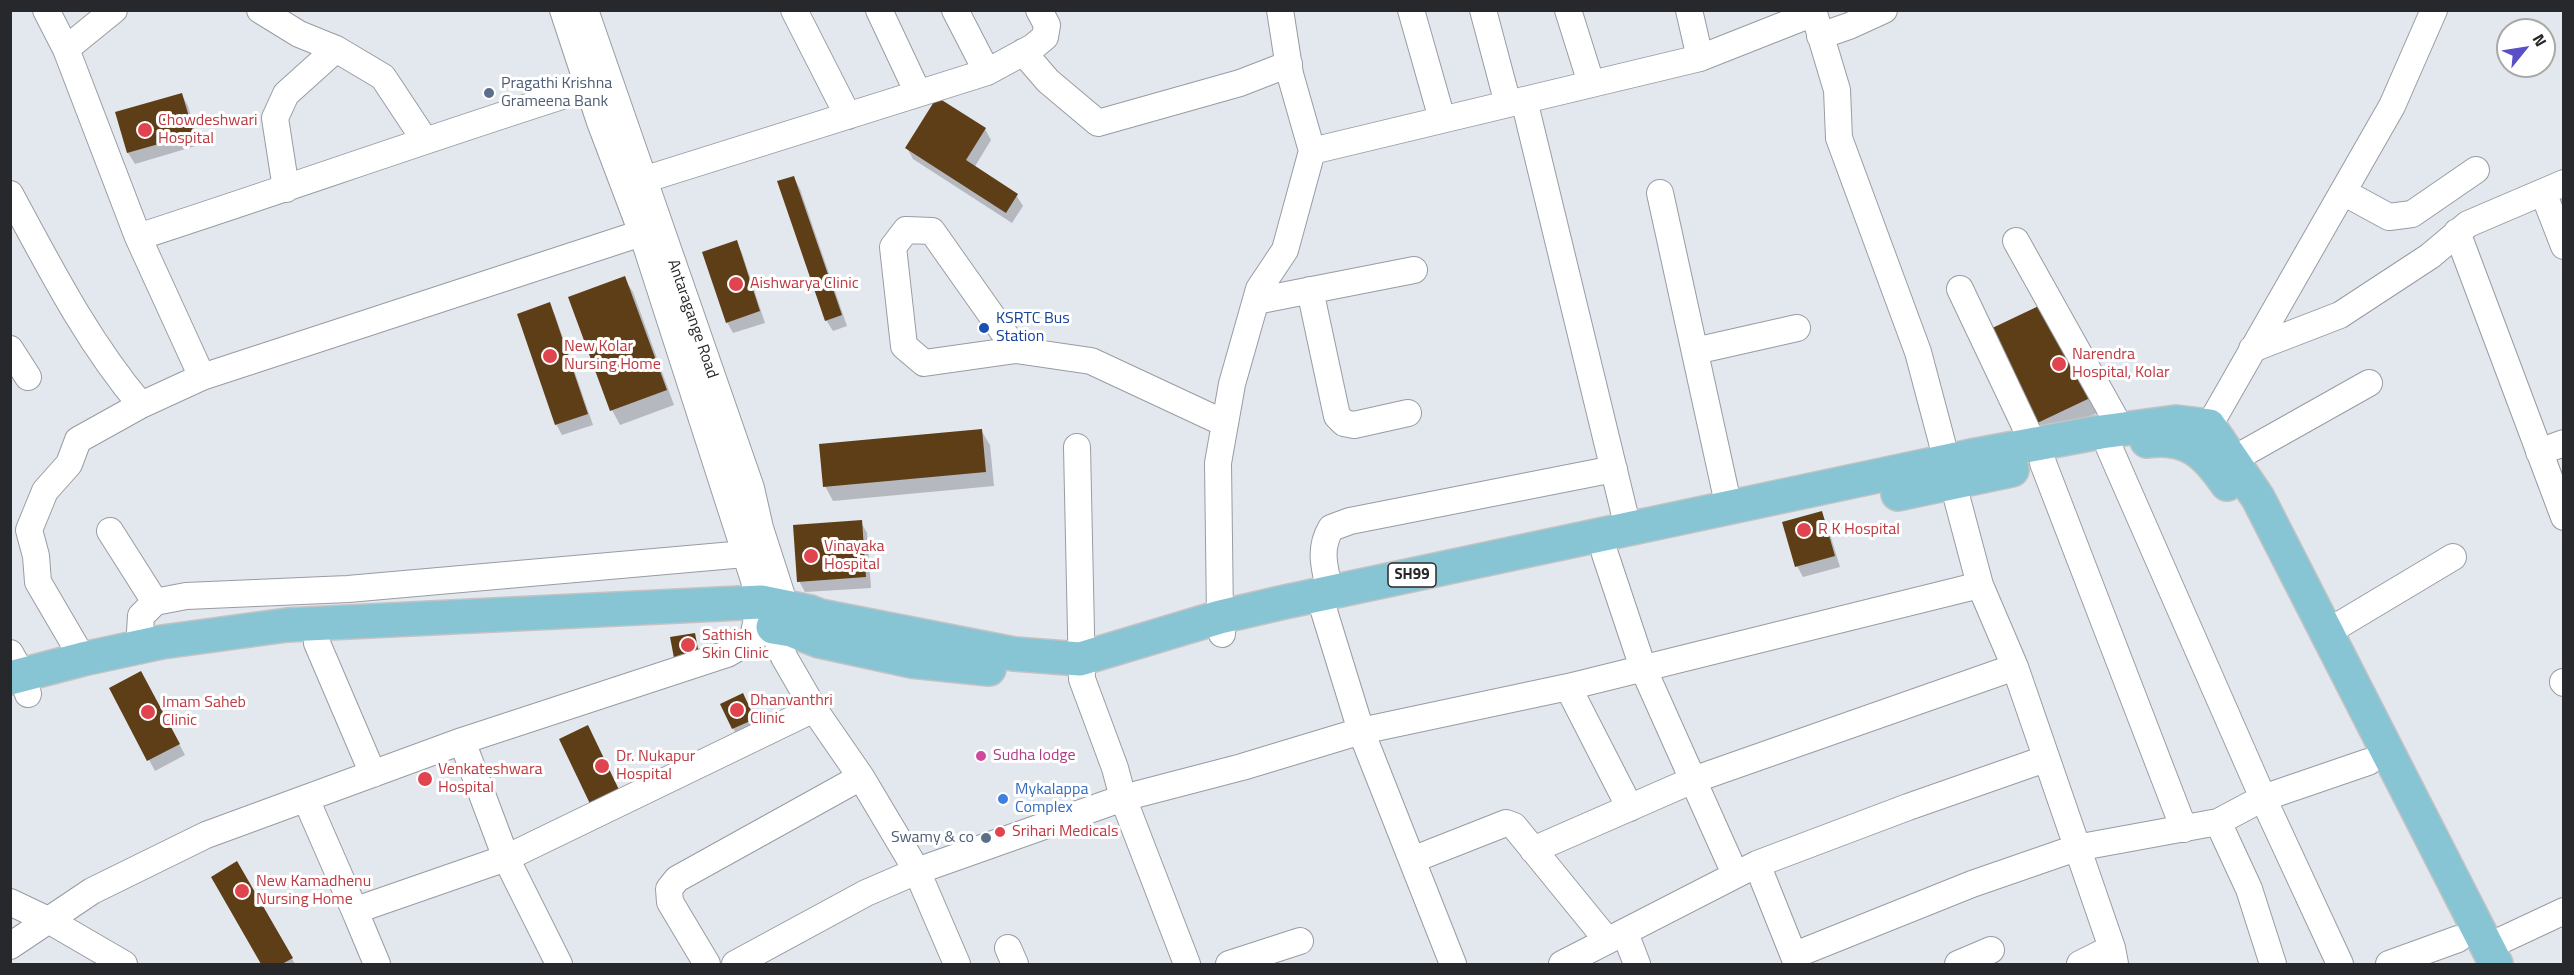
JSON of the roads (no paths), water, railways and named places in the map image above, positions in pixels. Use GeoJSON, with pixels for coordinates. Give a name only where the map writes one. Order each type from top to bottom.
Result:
{"type":"FeatureCollection","features":[{"type":"Feature","properties":{"kind":"main road","name":"SH99"},"geometry":{"type":"LineString","coordinates":[[16,680],[226,649],[453,634],[775,624],[820,616],[1081,669],[1221,626],[1628,528],[1729,508],[1951,472],[2115,438],[2176,422],[2209,426]]}},
{"type":"Feature","properties":{"kind":"main road"},"geometry":{"type":"LineString","coordinates":[[2209,426],[2258,498],[2326,633],[2478,954]]}},
{"type":"Feature","properties":{"kind":"main road","name":"SH99"},"geometry":{"type":"LineString","coordinates":[[2115,438],[2166,438],[2190,446],[2208,458],[2235,495],[2368,762],[2478,954]]}},
{"type":"Feature","properties":{"kind":"main road","name":"SH99"},"geometry":{"type":"LineString","coordinates":[[1327,602],[1605,554],[1773,517],[1951,472]]}},
{"type":"Feature","properties":{"kind":"main road","name":"SH99"},"geometry":{"type":"LineString","coordinates":[[16,680],[83,659],[139,647],[287,624],[775,624]]}},
{"type":"Feature","properties":{"kind":"street"},"geometry":{"type":"LineString","coordinates":[[46,10],[66,49],[138,237],[202,376]]}},
{"type":"Feature","properties":{"kind":"street"},"geometry":{"type":"LineString","coordinates":[[66,49],[114,10]]}},
{"type":"Feature","properties":{"kind":"street"},"geometry":{"type":"LineString","coordinates":[[260,10],[299,34],[336,48],[383,76],[424,140]]}},
{"type":"Feature","properties":{"kind":"street","name":"Antaragange Road"},"geometry":{"type":"LineString","coordinates":[[563,10],[590,87],[651,230],[751,488],[760,528],[775,624]]}},
{"type":"Feature","properties":{"kind":"street","name":"Antaragange Road"},"geometry":{"type":"LineString","coordinates":[[585,10],[643,180],[651,230],[745,554],[775,624]]}},
{"type":"Feature","properties":{"kind":"street"},"geometry":{"type":"LineString","coordinates":[[794,10],[848,116]]}},
{"type":"Feature","properties":{"kind":"street"},"geometry":{"type":"LineString","coordinates":[[879,10],[918,93]]}},
{"type":"Feature","properties":{"kind":"street"},"geometry":{"type":"LineString","coordinates":[[956,10],[987,72]]}},
{"type":"Feature","properties":{"kind":"street"},"geometry":{"type":"LineString","coordinates":[[643,180],[987,72],[1045,37],[1047,25],[1039,10]]}},
{"type":"Feature","properties":{"kind":"street"},"geometry":{"type":"LineString","coordinates":[[1221,626],[1218,463],[1224,423],[1232,384],[1259,289],[1285,250],[1312,151],[1289,64],[1280,10]]}},
{"type":"Feature","properties":{"kind":"street"},"geometry":{"type":"LineString","coordinates":[[1411,10],[1442,119]]}},
{"type":"Feature","properties":{"kind":"street"},"geometry":{"type":"LineString","coordinates":[[1483,10],[1516,102],[1628,528]]}},
{"type":"Feature","properties":{"kind":"street"},"geometry":{"type":"LineString","coordinates":[[1568,10],[1591,83]]}},
{"type":"Feature","properties":{"kind":"street"},"geometry":{"type":"LineString","coordinates":[[1689,10],[1700,58]]}},
{"type":"Feature","properties":{"kind":"street"},"geometry":{"type":"LineString","coordinates":[[1312,151],[1700,58],[1816,20],[1849,26],[1884,10]]}},
{"type":"Feature","properties":{"kind":"street"},"geometry":{"type":"LineString","coordinates":[[2209,426],[2392,106],[2434,10]]}},
{"type":"Feature","properties":{"kind":"street"},"geometry":{"type":"LineString","coordinates":[[1816,20],[1837,90],[1839,138],[1918,352],[1980,585],[2015,667],[2114,956],[2080,964]]}},
{"type":"Feature","properties":{"kind":"street"},"geometry":{"type":"LineString","coordinates":[[286,189],[275,118],[286,94],[336,48]]}},
{"type":"Feature","properties":{"kind":"street"},"geometry":{"type":"LineString","coordinates":[[1023,52],[1047,81],[1098,123],[1240,84],[1289,64]]}},
{"type":"Feature","properties":{"kind":"street"},"geometry":{"type":"LineString","coordinates":[[138,237],[286,189],[424,140],[590,87]]}},
{"type":"Feature","properties":{"kind":"street"},"geometry":{"type":"LineString","coordinates":[[2343,192],[2389,218],[2412,214],[2476,170]]}},
{"type":"Feature","properties":{"kind":"street"},"geometry":{"type":"LineString","coordinates":[[2252,349],[2340,315],[2401,276],[2468,224],[2553,187],[2564,246]]}},
{"type":"Feature","properties":{"kind":"street"},"geometry":{"type":"LineString","coordinates":[[1660,193],[1729,508]]}},
{"type":"Feature","properties":{"kind":"street"},"geometry":{"type":"LineString","coordinates":[[12,203],[76,316],[113,372],[141,405]]}},
{"type":"Feature","properties":{"kind":"street"},"geometry":{"type":"LineString","coordinates":[[83,659],[38,582],[36,556],[28,530],[45,491],[69,464],[78,440],[141,405],[202,376],[651,230]]}},
{"type":"Feature","properties":{"kind":"street"},"geometry":{"type":"LineString","coordinates":[[1016,350],[932,231],[906,230],[892,247],[904,346],[924,363],[1016,350],[1092,361],[1224,423]]}},
{"type":"Feature","properties":{"kind":"street"},"geometry":{"type":"LineString","coordinates":[[2457,232],[2564,518]]}},
{"type":"Feature","properties":{"kind":"street"},"geometry":{"type":"LineString","coordinates":[[2016,241],[2115,438],[2263,798],[2340,964]]}},
{"type":"Feature","properties":{"kind":"street"},"geometry":{"type":"LineString","coordinates":[[1256,301],[1414,270]]}},
{"type":"Feature","properties":{"kind":"street"},"geometry":{"type":"LineString","coordinates":[[1960,289],[2039,454],[2184,829]]}},
{"type":"Feature","properties":{"kind":"street"},"geometry":{"type":"LineString","coordinates":[[1310,290],[1337,416],[1344,423],[1354,425],[1408,413]]}},
{"type":"Feature","properties":{"kind":"street"},"geometry":{"type":"LineString","coordinates":[[1695,351],[1797,328]]}},
{"type":"Feature","properties":{"kind":"street"},"geometry":{"type":"LineString","coordinates":[[10,349],[28,377]]}},
{"type":"Feature","properties":{"kind":"street"},"geometry":{"type":"LineString","coordinates":[[2232,459],[2368,383]]}},
{"type":"Feature","properties":{"kind":"street"},"geometry":{"type":"LineString","coordinates":[[2539,452],[2564,443]]}},
{"type":"Feature","properties":{"kind":"street"},"geometry":{"type":"LineString","coordinates":[[1077,447],[1081,669],[1123,798],[1187,964]]}},
{"type":"Feature","properties":{"kind":"street"},"geometry":{"type":"LineString","coordinates":[[1453,964],[1360,731],[1327,602],[1324,541],[1331,528],[1350,521],[1614,469]]}},
{"type":"Feature","properties":{"kind":"street"},"geometry":{"type":"LineString","coordinates":[[110,531],[155,602]]}},
{"type":"Feature","properties":{"kind":"street"},"geometry":{"type":"LineString","coordinates":[[139,647],[141,616],[155,602],[186,596],[348,589],[745,554]]}},
{"type":"Feature","properties":{"kind":"street"},"geometry":{"type":"LineString","coordinates":[[1605,554],[1643,668],[1693,780],[1796,960],[1972,884],[2076,848],[2218,822],[2263,798],[2368,762]]}},
{"type":"Feature","properties":{"kind":"street"},"geometry":{"type":"LineString","coordinates":[[2326,633],[2453,557]]}},
{"type":"Feature","properties":{"kind":"street"},"geometry":{"type":"LineString","coordinates":[[735,964],[866,893],[917,871],[1123,798],[1242,767],[1360,731],[1568,687],[1980,585]]}},
{"type":"Feature","properties":{"kind":"street"},"geometry":{"type":"LineString","coordinates":[[10,946],[92,891],[206,836],[462,741],[727,654],[741,646],[753,643],[775,624],[814,709],[861,777],[917,871],[957,964]]}},
{"type":"Feature","properties":{"kind":"street"},"geometry":{"type":"LineString","coordinates":[[317,642],[372,774]]}},
{"type":"Feature","properties":{"kind":"street"},"geometry":{"type":"LineString","coordinates":[[1533,850],[1693,780],[2015,667]]}},
{"type":"Feature","properties":{"kind":"street"},"geometry":{"type":"LineString","coordinates":[[1568,687],[1630,807]]}},
{"type":"Feature","properties":{"kind":"street"},"geometry":{"type":"LineString","coordinates":[[357,916],[362,908],[506,858],[814,709]]}},
{"type":"Feature","properties":{"kind":"street"},"geometry":{"type":"LineString","coordinates":[[462,741],[506,858],[559,964]]}},
{"type":"Feature","properties":{"kind":"street"},"geometry":{"type":"LineString","coordinates":[[1562,964],[1746,869],[1908,807],[2045,759]]}},
{"type":"Feature","properties":{"kind":"street"},"geometry":{"type":"LineString","coordinates":[[707,964],[670,902],[669,889],[677,879],[861,777]]}},
{"type":"Feature","properties":{"kind":"street"},"geometry":{"type":"LineString","coordinates":[[306,799],[377,964]]}},
{"type":"Feature","properties":{"kind":"street"},"geometry":{"type":"LineString","coordinates":[[2218,822],[2249,889],[2273,964]]}},
{"type":"Feature","properties":{"kind":"street"},"geometry":{"type":"LineString","coordinates":[[1412,860],[1506,823],[1514,826],[1533,850],[1616,936],[1637,964]]}},
{"type":"Feature","properties":{"kind":"street"},"geometry":{"type":"LineString","coordinates":[[10,902],[50,921],[124,964]]}},
{"type":"Feature","properties":{"kind":"street"},"geometry":{"type":"LineString","coordinates":[[2389,964],[2478,954],[2564,911]]}},
{"type":"Feature","properties":{"kind":"street"},"geometry":{"type":"LineString","coordinates":[[1229,964],[1300,940]]}},
{"type":"Feature","properties":{"kind":"street"},"geometry":{"type":"LineString","coordinates":[[1958,964],[1991,950]]}},
{"type":"Feature","properties":{"kind":"place","name":"Pragathi Krishna Grameena Bank"},"geometry":{"type":"Point","coordinates":[489,93]}},
{"type":"Feature","properties":{"kind":"place","name":"Chowdeshwari Hospital"},"geometry":{"type":"Point","coordinates":[145,130]}},
{"type":"Feature","properties":{"kind":"place","name":"Aishwarya Clinic"},"geometry":{"type":"Point","coordinates":[736,284]}},
{"type":"Feature","properties":{"kind":"place","name":"KSRTC Bus Station"},"geometry":{"type":"Point","coordinates":[984,328]}},
{"type":"Feature","properties":{"kind":"place","name":"New Kolar Nursing Home"},"geometry":{"type":"Point","coordinates":[550,356]}},
{"type":"Feature","properties":{"kind":"place","name":"Narendra Hospital, Kolar"},"geometry":{"type":"Point","coordinates":[2059,364]}},
{"type":"Feature","properties":{"kind":"place","name":"R K Hospital"},"geometry":{"type":"Point","coordinates":[1804,530]}},
{"type":"Feature","properties":{"kind":"place","name":"Vinayaka Hospital"},"geometry":{"type":"Point","coordinates":[811,556]}},
{"type":"Feature","properties":{"kind":"place","name":"Sathish Skin Clinic"},"geometry":{"type":"Point","coordinates":[688,645]}},
{"type":"Feature","properties":{"kind":"place","name":"Dhanvanthri Clinic"},"geometry":{"type":"Point","coordinates":[737,710]}},
{"type":"Feature","properties":{"kind":"place","name":"Imam Saheb Clinic"},"geometry":{"type":"Point","coordinates":[148,712]}},
{"type":"Feature","properties":{"kind":"place","name":"Sudha lodge"},"geometry":{"type":"Point","coordinates":[981,756]}},
{"type":"Feature","properties":{"kind":"place","name":"Dr. Nukapur Hospital"},"geometry":{"type":"Point","coordinates":[602,766]}},
{"type":"Feature","properties":{"kind":"place","name":"Venkateshwara Hospital"},"geometry":{"type":"Point","coordinates":[425,779]}},
{"type":"Feature","properties":{"kind":"place","name":"Mykalappa Complex"},"geometry":{"type":"Point","coordinates":[1003,799]}},
{"type":"Feature","properties":{"kind":"place","name":"Srihari Medicals"},"geometry":{"type":"Point","coordinates":[1000,832]}},
{"type":"Feature","properties":{"kind":"place","name":"Swamy & co"},"geometry":{"type":"Point","coordinates":[986,838]}},
{"type":"Feature","properties":{"kind":"place","name":"New Kamadhenu Nursing Home"},"geometry":{"type":"Point","coordinates":[242,891]}}]}
